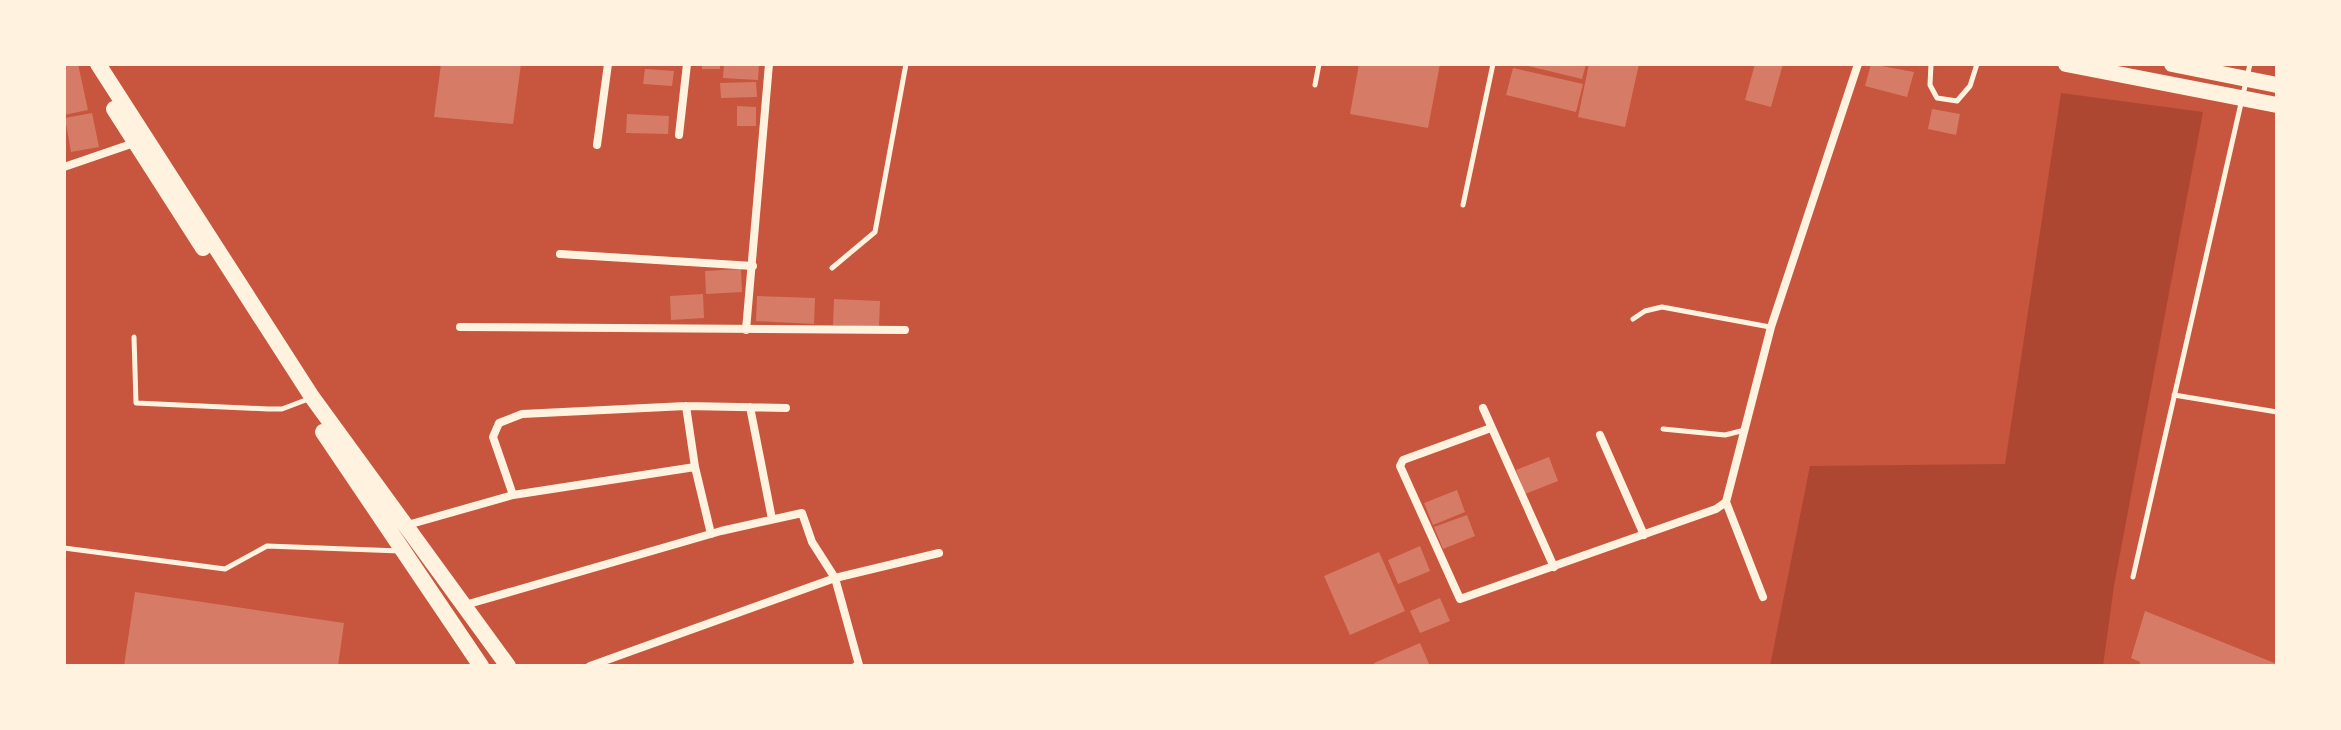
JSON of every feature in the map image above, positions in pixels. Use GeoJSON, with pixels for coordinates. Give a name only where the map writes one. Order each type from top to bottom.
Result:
{"type":"FeatureCollection","features":[{"type":"Feature","properties":{"kind":"main road"},"geometry":{"type":"LineString","coordinates":[[88,64],[308,400],[410,547],[481,666]]}},
{"type":"Feature","properties":{"kind":"main road"},"geometry":{"type":"LineString","coordinates":[[98,64],[139,140]]}},
{"type":"Feature","properties":{"kind":"main road"},"geometry":{"type":"LineString","coordinates":[[2066,64],[2277,105]]}},
{"type":"Feature","properties":{"kind":"main road"},"geometry":{"type":"LineString","coordinates":[[2172,64],[2249,72],[2277,85]]}},
{"type":"Feature","properties":{"kind":"main road"},"geometry":{"type":"LineString","coordinates":[[308,400],[403,526],[410,547],[465,605],[508,666]]}},
{"type":"Feature","properties":{"kind":"street"},"geometry":{"type":"LineString","coordinates":[[597,145],[608,64]]}},
{"type":"Feature","properties":{"kind":"street"},"geometry":{"type":"LineString","coordinates":[[679,135],[687,64]]}},
{"type":"Feature","properties":{"kind":"street"},"geometry":{"type":"LineString","coordinates":[[746,330],[769,64]]}},
{"type":"Feature","properties":{"kind":"street"},"geometry":{"type":"LineString","coordinates":[[1763,597],[1726,502],[1771,327],[1858,64]]}},
{"type":"Feature","properties":{"kind":"street"},"geometry":{"type":"LineString","coordinates":[[64,167],[139,140]]}},
{"type":"Feature","properties":{"kind":"street"},"geometry":{"type":"LineString","coordinates":[[560,254],[753,266]]}},
{"type":"Feature","properties":{"kind":"street"},"geometry":{"type":"LineString","coordinates":[[460,327],[905,330]]}},
{"type":"Feature","properties":{"kind":"street"},"geometry":{"type":"LineString","coordinates":[[513,495],[493,437],[495,427],[504,420],[522,414],[686,406],[786,408]]}},
{"type":"Feature","properties":{"kind":"street"},"geometry":{"type":"LineString","coordinates":[[686,406],[695,467],[711,534]]}},
{"type":"Feature","properties":{"kind":"street"},"geometry":{"type":"LineString","coordinates":[[750,407],[772,519]]}},
{"type":"Feature","properties":{"kind":"street"},"geometry":{"type":"LineString","coordinates":[[1483,408],[1554,567]]}},
{"type":"Feature","properties":{"kind":"street"},"geometry":{"type":"LineString","coordinates":[[1491,428],[1400,462],[1457,596],[1463,599],[1716,509],[1726,502]]}},
{"type":"Feature","properties":{"kind":"street"},"geometry":{"type":"LineString","coordinates":[[1600,435],[1644,535]]}},
{"type":"Feature","properties":{"kind":"street"},"geometry":{"type":"LineString","coordinates":[[403,526],[513,495],[695,467]]}},
{"type":"Feature","properties":{"kind":"street"},"geometry":{"type":"LineString","coordinates":[[465,605],[711,534],[798,513],[805,515],[811,539],[835,578],[859,666]]}},
{"type":"Feature","properties":{"kind":"street"},"geometry":{"type":"LineString","coordinates":[[590,666],[835,578],[939,553]]}},
{"type":"Feature","properties":{"kind":"lane"},"geometry":{"type":"LineString","coordinates":[[832,268],[875,232],[906,64]]}},
{"type":"Feature","properties":{"kind":"lane"},"geometry":{"type":"LineString","coordinates":[[1315,85],[1319,64]]}},
{"type":"Feature","properties":{"kind":"lane"},"geometry":{"type":"LineString","coordinates":[[1463,205],[1493,64]]}},
{"type":"Feature","properties":{"kind":"lane"},"geometry":{"type":"LineString","coordinates":[[1931,64],[1930,85],[1937,98],[1957,101],[1970,86],[1977,64]]}},
{"type":"Feature","properties":{"kind":"lane"},"geometry":{"type":"LineString","coordinates":[[2133,577],[2249,72]]}},
{"type":"Feature","properties":{"kind":"lane"},"geometry":{"type":"LineString","coordinates":[[1633,319],[1645,311],[1662,307],[1771,327]]}},
{"type":"Feature","properties":{"kind":"lane"},"geometry":{"type":"LineString","coordinates":[[134,337],[136,403],[268,409],[308,400]]}},
{"type":"Feature","properties":{"kind":"lane"},"geometry":{"type":"LineString","coordinates":[[2174,395],[2277,412]]}},
{"type":"Feature","properties":{"kind":"lane"},"geometry":{"type":"LineString","coordinates":[[1663,429],[1725,435],[1746,430]]}},
{"type":"Feature","properties":{"kind":"lane"},"geometry":{"type":"LineString","coordinates":[[64,548],[225,569],[267,546],[410,547]]}},
{"type":"Feature","properties":{"kind":"shaded area"},"geometry":{"type":"Polygon","coordinates":[[[2061,93],[2203,112],[2114,586],[2103,666],[1770,666],[1810,466],[2005,464],[2061,93]]]}},
{"type":"Feature","properties":{"kind":"building"},"geometry":{"type":"Polygon","coordinates":[[[78,64],[88,110],[64,115],[64,66],[78,64]]]}},
{"type":"Feature","properties":{"kind":"building"},"geometry":{"type":"Polygon","coordinates":[[[441,64],[521,64],[513,124],[434,117],[441,64]]]}},
{"type":"Feature","properties":{"kind":"building"},"geometry":{"type":"Polygon","coordinates":[[[702,64],[720,64],[720,69],[702,69],[702,64]]]}},
{"type":"Feature","properties":{"kind":"building"},"geometry":{"type":"Polygon","coordinates":[[[724,64],[759,64],[758,80],[723,78],[724,64]]]}},
{"type":"Feature","properties":{"kind":"building"},"geometry":{"type":"Polygon","coordinates":[[[1359,64],[1440,64],[1428,128],[1350,114],[1359,64]]]}},
{"type":"Feature","properties":{"kind":"building"},"geometry":{"type":"Polygon","coordinates":[[[1520,64],[1586,64],[1582,79],[1520,64]]]}},
{"type":"Feature","properties":{"kind":"building"},"geometry":{"type":"Polygon","coordinates":[[[1589,64],[1639,64],[1625,127],[1578,117],[1589,64]]]}},
{"type":"Feature","properties":{"kind":"building"},"geometry":{"type":"Polygon","coordinates":[[[1755,64],[1783,64],[1771,107],[1745,100],[1755,64]]]}},
{"type":"Feature","properties":{"kind":"building"},"geometry":{"type":"Polygon","coordinates":[[[1871,64],[1914,72],[1907,97],[1865,86],[1871,64]]]}},
{"type":"Feature","properties":{"kind":"building"},"geometry":{"type":"Polygon","coordinates":[[[1513,68],[1583,84],[1576,112],[1506,95],[1513,68]]]}},
{"type":"Feature","properties":{"kind":"building"},"geometry":{"type":"Polygon","coordinates":[[[645,69],[674,71],[672,86],[643,84],[645,69]]]}},
{"type":"Feature","properties":{"kind":"building"},"geometry":{"type":"Polygon","coordinates":[[[756,82],[757,97],[721,98],[720,83],[756,82]]]}},
{"type":"Feature","properties":{"kind":"building"},"geometry":{"type":"Polygon","coordinates":[[[737,106],[756,107],[756,126],[737,126],[737,106]]]}},
{"type":"Feature","properties":{"kind":"building"},"geometry":{"type":"Polygon","coordinates":[[[1932,109],[1960,114],[1956,135],[1928,129],[1932,109]]]}},
{"type":"Feature","properties":{"kind":"building"},"geometry":{"type":"Polygon","coordinates":[[[92,113],[99,147],[71,152],[65,118],[92,113]]]}},
{"type":"Feature","properties":{"kind":"building"},"geometry":{"type":"Polygon","coordinates":[[[627,114],[669,116],[668,134],[626,133],[627,114]]]}},
{"type":"Feature","properties":{"kind":"building"},"geometry":{"type":"Polygon","coordinates":[[[741,269],[742,292],[706,294],[705,271],[741,269]]]}},
{"type":"Feature","properties":{"kind":"building"},"geometry":{"type":"Polygon","coordinates":[[[703,294],[704,318],[671,320],[670,296],[703,294]]]}},
{"type":"Feature","properties":{"kind":"building"},"geometry":{"type":"Polygon","coordinates":[[[757,296],[815,298],[814,324],[756,321],[757,296]]]}},
{"type":"Feature","properties":{"kind":"building"},"geometry":{"type":"Polygon","coordinates":[[[834,299],[880,301],[879,327],[833,325],[834,299]]]}},
{"type":"Feature","properties":{"kind":"building"},"geometry":{"type":"Polygon","coordinates":[[[1549,457],[1558,481],[1525,494],[1516,470],[1549,457]]]}},
{"type":"Feature","properties":{"kind":"building"},"geometry":{"type":"Polygon","coordinates":[[[1457,490],[1465,512],[1433,525],[1424,503],[1457,490]]]}},
{"type":"Feature","properties":{"kind":"building"},"geometry":{"type":"Polygon","coordinates":[[[1467,515],[1475,536],[1443,549],[1434,527],[1467,515]]]}},
{"type":"Feature","properties":{"kind":"building"},"geometry":{"type":"Polygon","coordinates":[[[1420,546],[1430,571],[1398,584],[1388,560],[1420,546]]]}},
{"type":"Feature","properties":{"kind":"building"},"geometry":{"type":"Polygon","coordinates":[[[1379,552],[1405,611],[1350,635],[1324,576],[1379,552]]]}},
{"type":"Feature","properties":{"kind":"building"},"geometry":{"type":"Polygon","coordinates":[[[135,592],[344,623],[338,666],[124,666],[135,592]]]}},
{"type":"Feature","properties":{"kind":"building"},"geometry":{"type":"Polygon","coordinates":[[[1440,598],[1450,621],[1420,633],[1410,611],[1440,598]]]}},
{"type":"Feature","properties":{"kind":"building"},"geometry":{"type":"Polygon","coordinates":[[[2145,611],[2277,666],[2139,666],[2140,662],[2131,658],[2145,611]]]}},
{"type":"Feature","properties":{"kind":"building"},"geometry":{"type":"Polygon","coordinates":[[[1420,643],[1430,666],[1375,666],[1374,663],[1420,643]]]}}]}
